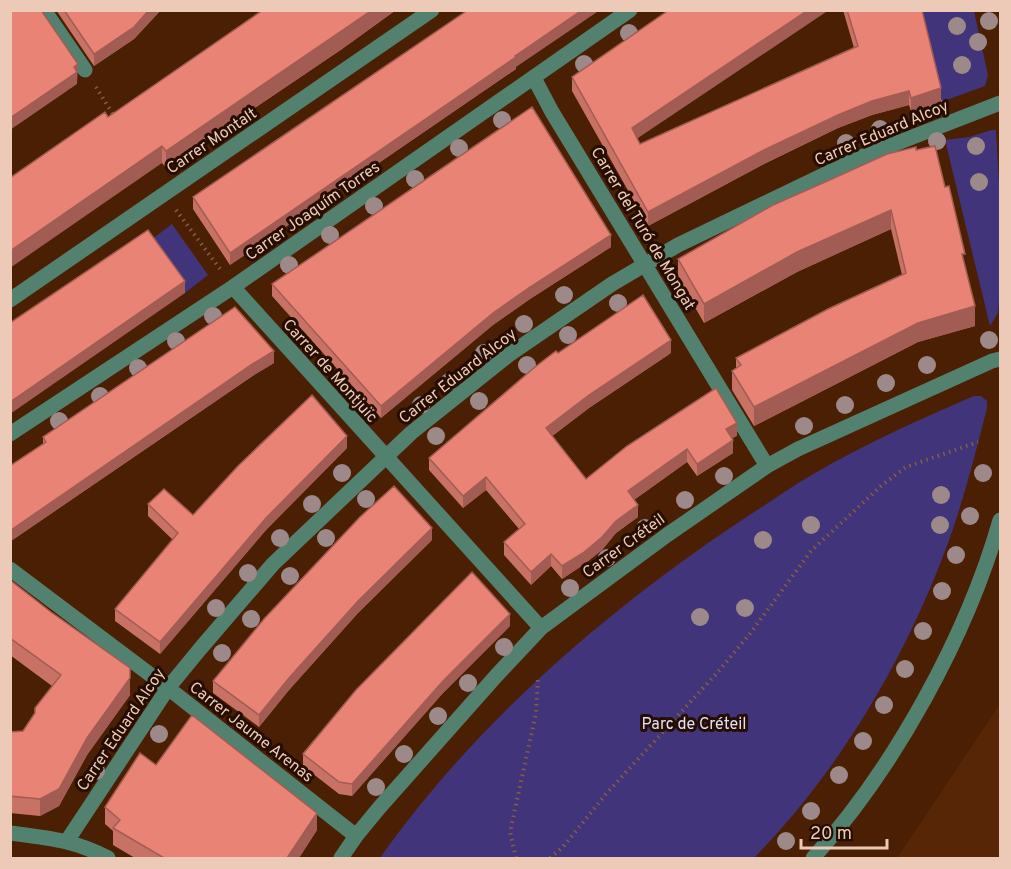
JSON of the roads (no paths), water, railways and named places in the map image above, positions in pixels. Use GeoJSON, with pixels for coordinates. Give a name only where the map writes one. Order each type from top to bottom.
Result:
{"type":"FeatureCollection","features":[{"type":"Feature","properties":{"kind":"street"},"geometry":{"type":"LineString","coordinates":[[44,10],[85,70]]}},
{"type":"Feature","properties":{"kind":"street","name":"Carrer Montalt"},"geometry":{"type":"LineString","coordinates":[[10,300],[432,10]]}},
{"type":"Feature","properties":{"kind":"street","name":"Carrer Joaquím Torres"},"geometry":{"type":"LineString","coordinates":[[10,434],[233,286],[630,10]]}},
{"type":"Feature","properties":{"kind":"street","name":"Carrer del Turó de Mongat"},"geometry":{"type":"LineString","coordinates":[[534,78],[552,112],[767,466]]}},
{"type":"Feature","properties":{"kind":"street","name":"Carrer Eduard Alcoy"},"geometry":{"type":"LineString","coordinates":[[67,841],[168,688],[273,564],[385,456],[510,354],[612,284],[678,245],[861,157],[1000,103]]}},
{"type":"Feature","properties":{"kind":"street","name":"Carrer de Montjuïc"},"geometry":{"type":"LineString","coordinates":[[233,286],[541,628]]}},
{"type":"Feature","properties":{"kind":"street","name":"Carrer Créteil"},"geometry":{"type":"LineString","coordinates":[[341,858],[356,836],[488,684],[541,628],[667,535],[767,466],[831,434],[1000,358]]}},
{"type":"Feature","properties":{"kind":"street"},"geometry":{"type":"LineString","coordinates":[[813,858],[848,817],[875,780],[923,700],[971,603],[1000,520]]}},
{"type":"Feature","properties":{"kind":"street","name":"Carrer Jaume Arenas"},"geometry":{"type":"LineString","coordinates":[[10,568],[168,688],[356,836]]}},
{"type":"Feature","properties":{"kind":"street"},"geometry":{"type":"LineString","coordinates":[[10,833],[67,841],[91,849],[108,858]]}},
{"type":"Feature","properties":{"kind":"park label","name":"Parc de Créteil"},"geometry":{"type":"Point","coordinates":[694,723]}}]}
